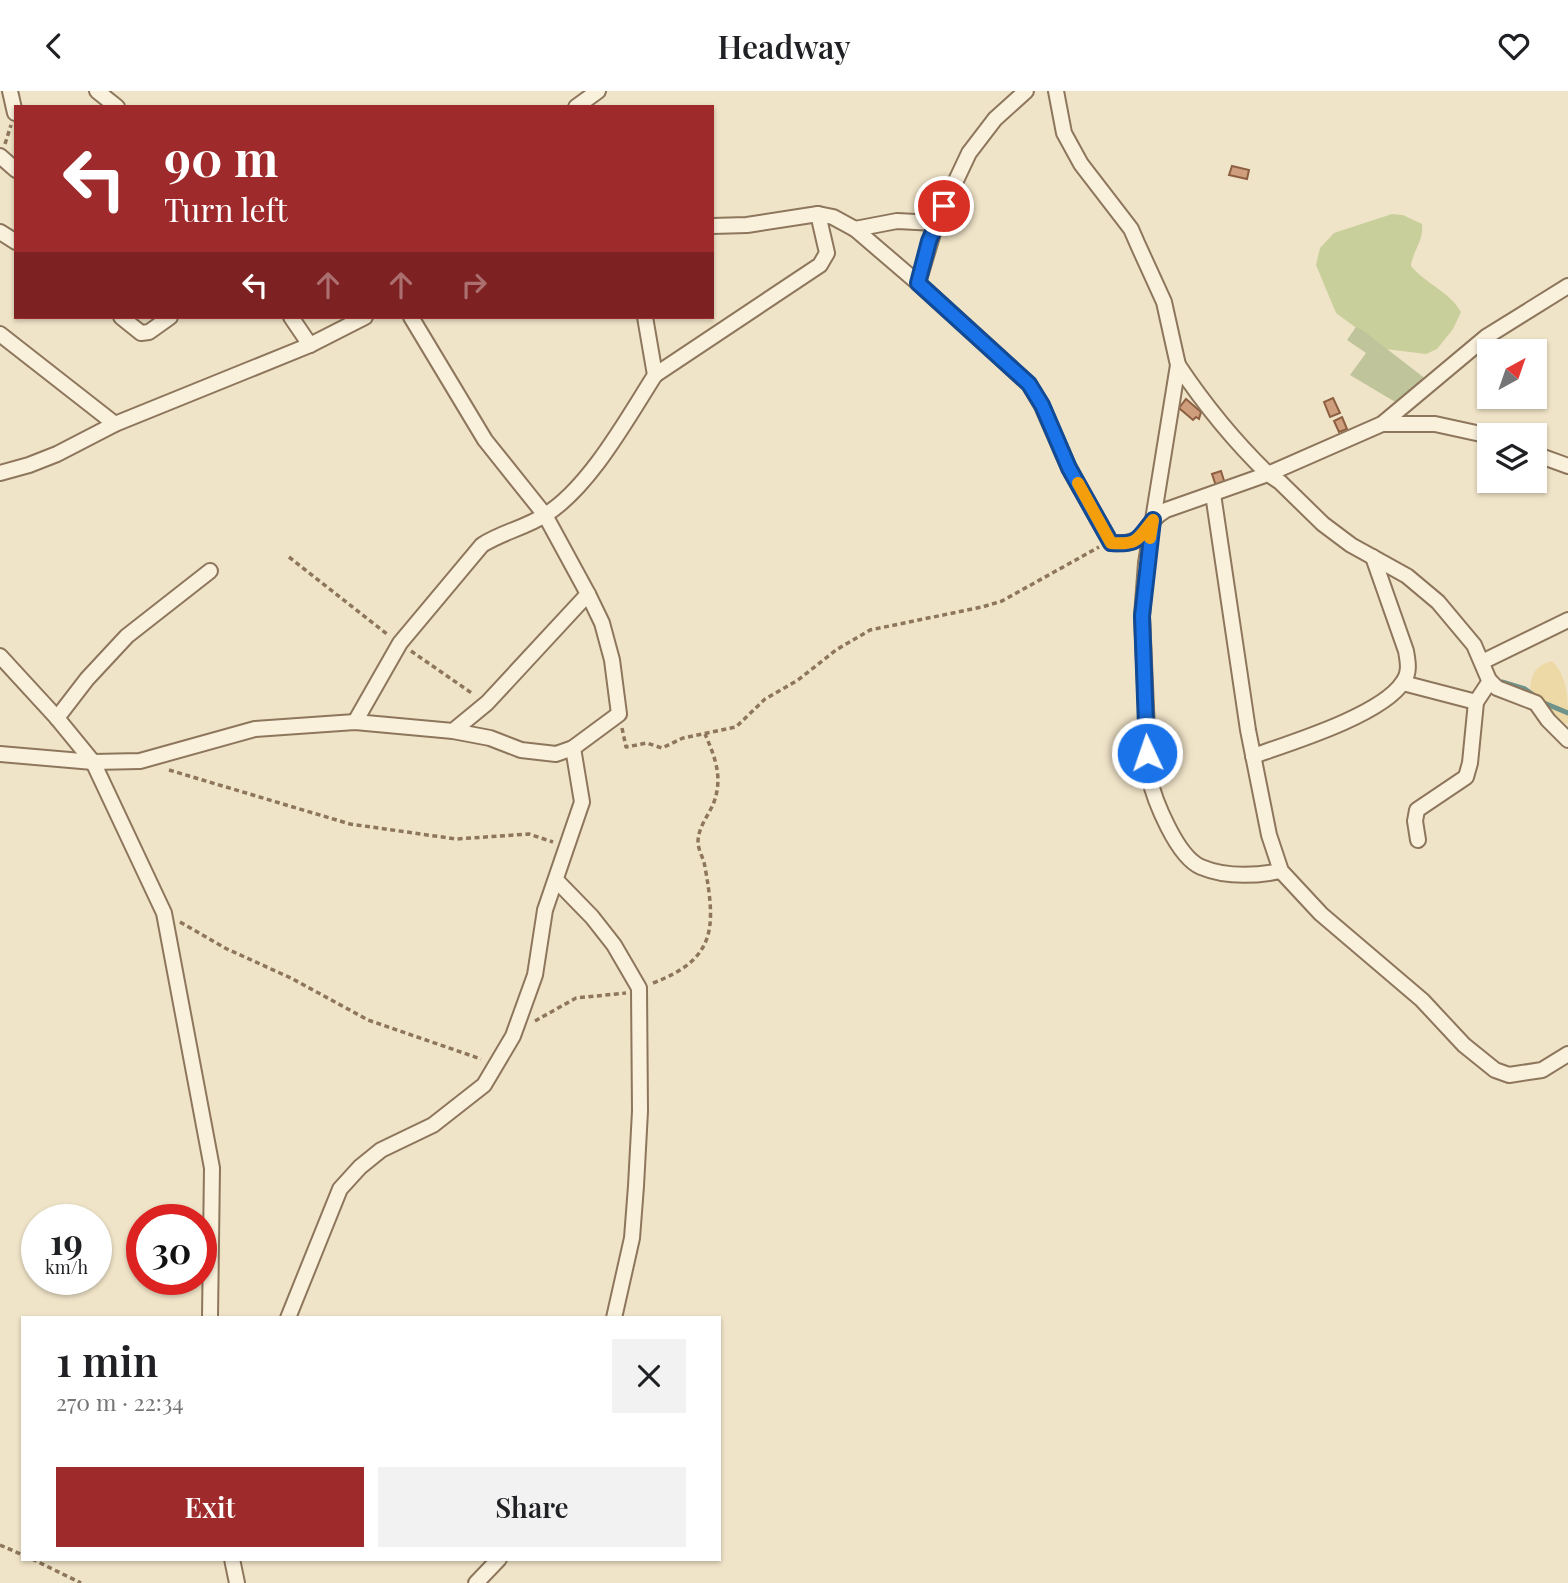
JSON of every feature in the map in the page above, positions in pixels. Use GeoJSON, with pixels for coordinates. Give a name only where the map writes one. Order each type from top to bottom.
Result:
{"type":"FeatureCollection","features":[{"type":"Feature","properties":{"kind":"street"},"geometry":{"type":"LineString","coordinates":[[10,91],[14,109]]}},
{"type":"Feature","properties":{"kind":"street"},"geometry":{"type":"LineString","coordinates":[[97,91],[114,105]]}},
{"type":"Feature","properties":{"kind":"street"},"geometry":{"type":"LineString","coordinates":[[579,105],[598,91]]}},
{"type":"Feature","properties":{"kind":"street"},"geometry":{"type":"LineString","coordinates":[[918,283],[936,223],[969,153],[995,119],[1026,91]]}},
{"type":"Feature","properties":{"kind":"street"},"geometry":{"type":"LineString","coordinates":[[1056,91],[1064,133],[1081,164],[1131,229],[1164,302],[1178,365],[1210,413],[1231,439],[1323,524],[1407,576],[1438,602],[1474,645],[1490,681],[1497,688],[1536,703],[1568,740]]}},
{"type":"Feature","properties":{"kind":"street"},"geometry":{"type":"LineString","coordinates":[[1,156],[14,168]]}},
{"type":"Feature","properties":{"kind":"street"},"geometry":{"type":"LineString","coordinates":[[714,226],[747,225],[818,214],[833,217],[855,229],[1029,384],[1042,405],[1069,468],[1111,543],[1131,544],[1138,541],[1153,520],[1166,510],[1268,474],[1382,423],[1486,337],[1568,286]]}},
{"type":"Feature","properties":{"kind":"street"},"geometry":{"type":"LineString","coordinates":[[355,722],[400,643],[482,545],[495,536],[545,515],[565,499],[608,448],[655,375],[820,265],[827,253],[818,214]]}},
{"type":"Feature","properties":{"kind":"street"},"geometry":{"type":"LineString","coordinates":[[855,229],[897,221],[936,223]]}},
{"type":"Feature","properties":{"kind":"street"},"geometry":{"type":"LineString","coordinates":[[124,319],[141,333],[149,332],[167,319]]}},
{"type":"Feature","properties":{"kind":"street"},"geometry":{"type":"LineString","coordinates":[[292,319],[310,345]]}},
{"type":"Feature","properties":{"kind":"street"},"geometry":{"type":"LineString","coordinates":[[0,473],[57,454],[115,424],[310,345],[357,319]]}},
{"type":"Feature","properties":{"kind":"street"},"geometry":{"type":"LineString","coordinates":[[0,754],[93,762],[140,761],[255,729],[355,722],[453,731],[490,738],[537,754],[556,754],[573,748],[619,714],[612,660],[602,623],[587,594],[545,515],[485,440],[412,319]]}},
{"type":"Feature","properties":{"kind":"street"},"geometry":{"type":"LineString","coordinates":[[645,319],[655,375]]}},
{"type":"Feature","properties":{"kind":"street"},"geometry":{"type":"LineString","coordinates":[[0,334],[115,424]]}},
{"type":"Feature","properties":{"kind":"street"},"geometry":{"type":"LineString","coordinates":[[1178,365],[1153,520],[1142,616],[1149,776],[1153,799],[1181,846],[1199,867],[1227,874],[1255,876],[1281,871]]}},
{"type":"Feature","properties":{"kind":"street"},"geometry":{"type":"LineString","coordinates":[[1382,423],[1435,424],[1477,433]]}},
{"type":"Feature","properties":{"kind":"street"},"geometry":{"type":"LineString","coordinates":[[1547,458],[1568,466]]}},
{"type":"Feature","properties":{"kind":"street"},"geometry":{"type":"LineString","coordinates":[[1213,495],[1253,756],[1269,835],[1281,871],[1321,914],[1422,1000],[1464,1045],[1495,1070],[1509,1075],[1542,1070],[1568,1054]]}},
{"type":"Feature","properties":{"kind":"street"},"geometry":{"type":"LineString","coordinates":[[1253,756],[1315,734],[1368,710],[1403,683],[1409,664],[1406,651],[1373,557]]}},
{"type":"Feature","properties":{"kind":"street"},"geometry":{"type":"LineString","coordinates":[[57,718],[87,679],[127,636],[210,571]]}},
{"type":"Feature","properties":{"kind":"street"},"geometry":{"type":"LineString","coordinates":[[453,731],[486,703],[587,594]]}},
{"type":"Feature","properties":{"kind":"street"},"geometry":{"type":"LineString","coordinates":[[1482,663],[1568,620]]}},
{"type":"Feature","properties":{"kind":"street"},"geometry":{"type":"LineString","coordinates":[[0,656],[93,762],[164,913],[212,1168],[210,1316]]}},
{"type":"Feature","properties":{"kind":"street"},"geometry":{"type":"LineString","coordinates":[[1418,840],[1415,821],[1417,810],[1466,777],[1470,763],[1476,702],[1490,681]]}},
{"type":"Feature","properties":{"kind":"street"},"geometry":{"type":"LineString","coordinates":[[1403,683],[1476,702]]}},
{"type":"Feature","properties":{"kind":"street"},"geometry":{"type":"LineString","coordinates":[[289,1316],[340,1189],[380,1150],[433,1125],[484,1085],[513,1036],[535,975],[545,910],[582,801],[573,748]]}},
{"type":"Feature","properties":{"kind":"street"},"geometry":{"type":"LineString","coordinates":[[555,880],[592,917],[614,944],[639,988],[640,1141],[632,1238],[614,1316]]}},
{"type":"Feature","properties":{"kind":"street"},"geometry":{"type":"LineString","coordinates":[[232,1561],[237,1583]]}},
{"type":"Feature","properties":{"kind":"street"},"geometry":{"type":"LineString","coordinates":[[476,1583],[497,1561]]}},
{"type":"Feature","properties":{"kind":"path"},"geometry":{"type":"LineString","coordinates":[[1,156],[14,116]]}},
{"type":"Feature","properties":{"kind":"path"},"geometry":{"type":"LineString","coordinates":[[626,747],[647,743],[662,748],[683,738],[736,727],[765,699],[798,680],[836,649],[870,630],[1002,601],[1111,543]]}},
{"type":"Feature","properties":{"kind":"path"},"geometry":{"type":"LineString","coordinates":[[289,557],[400,643],[486,703]]}},
{"type":"Feature","properties":{"kind":"path"},"geometry":{"type":"LineString","coordinates":[[513,1036],[543,1015],[576,998],[623,994],[663,979],[696,960],[712,927],[705,866],[698,842],[714,801],[718,764],[705,734]]}},
{"type":"Feature","properties":{"kind":"path"},"geometry":{"type":"LineString","coordinates":[[140,761],[350,824],[456,839],[528,834],[567,846]]}},
{"type":"Feature","properties":{"kind":"path"},"geometry":{"type":"LineString","coordinates":[[164,913],[227,950],[290,978],[369,1020],[496,1064]]}},
{"type":"Feature","properties":{"kind":"path"},"geometry":{"type":"LineString","coordinates":[[0,1545],[21,1554]]}},
{"type":"Feature","properties":{"kind":"path"},"geometry":{"type":"LineString","coordinates":[[36,1561],[81,1583]]}},
{"type":"Feature","properties":{"kind":"green space"},"geometry":{"type":"Polygon","coordinates":[[[1392,214],[1403,215],[1422,224],[1411,266],[1451,299],[1461,312],[1453,329],[1437,349],[1426,354],[1385,349],[1336,313],[1316,265],[1320,248],[1334,233],[1392,214]]]}},
{"type":"Feature","properties":{"kind":"green space"},"geometry":{"type":"Polygon","coordinates":[[[1356,327],[1431,383],[1402,406],[1350,375],[1366,353],[1347,340],[1356,327]]]}},
{"type":"Feature","properties":{"kind":"sand"},"geometry":{"type":"Polygon","coordinates":[[[1552,661],[1561,674],[1566,689],[1568,723],[1565,724],[1530,692],[1535,672],[1552,661]]]}},
{"type":"Feature","properties":{"kind":"building"},"geometry":{"type":"Polygon","coordinates":[[[1232,166],[1249,170],[1247,179],[1229,175],[1232,166]]]}},
{"type":"Feature","properties":{"kind":"building"},"geometry":{"type":"Polygon","coordinates":[[[1333,398],[1340,413],[1330,417],[1324,402],[1333,398]]]}},
{"type":"Feature","properties":{"kind":"building"},"geometry":{"type":"Polygon","coordinates":[[[1186,399],[1201,412],[1199,419],[1196,417],[1193,420],[1179,408],[1186,399]]]}},
{"type":"Feature","properties":{"kind":"building"},"geometry":{"type":"Polygon","coordinates":[[[1342,417],[1347,429],[1339,432],[1334,421],[1342,417]]]}},
{"type":"Feature","properties":{"kind":"building"},"geometry":{"type":"Polygon","coordinates":[[[1221,471],[1226,487],[1217,489],[1212,474],[1221,471]]]}},
{"type":"Feature","properties":{"kind":"waterway"},"geometry":{"type":"LineString","coordinates":[[1502,682],[1525,689],[1544,703],[1568,713]]}},
{"type":"Feature","properties":{"kind":"slow traffic"},"geometry":{"type":"LineString","coordinates":[[1078,483],[1111,543],[1131,544],[1138,541],[1153,520],[1150,538]]}},
{"type":"Feature","properties":{"kind":"route"},"geometry":{"type":"LineString","coordinates":[[944,206],[929,241],[918,283],[1029,384],[1042,405],[1069,468],[1111,543],[1131,544],[1138,541],[1153,520],[1142,616],[1147,753]]}}]}
